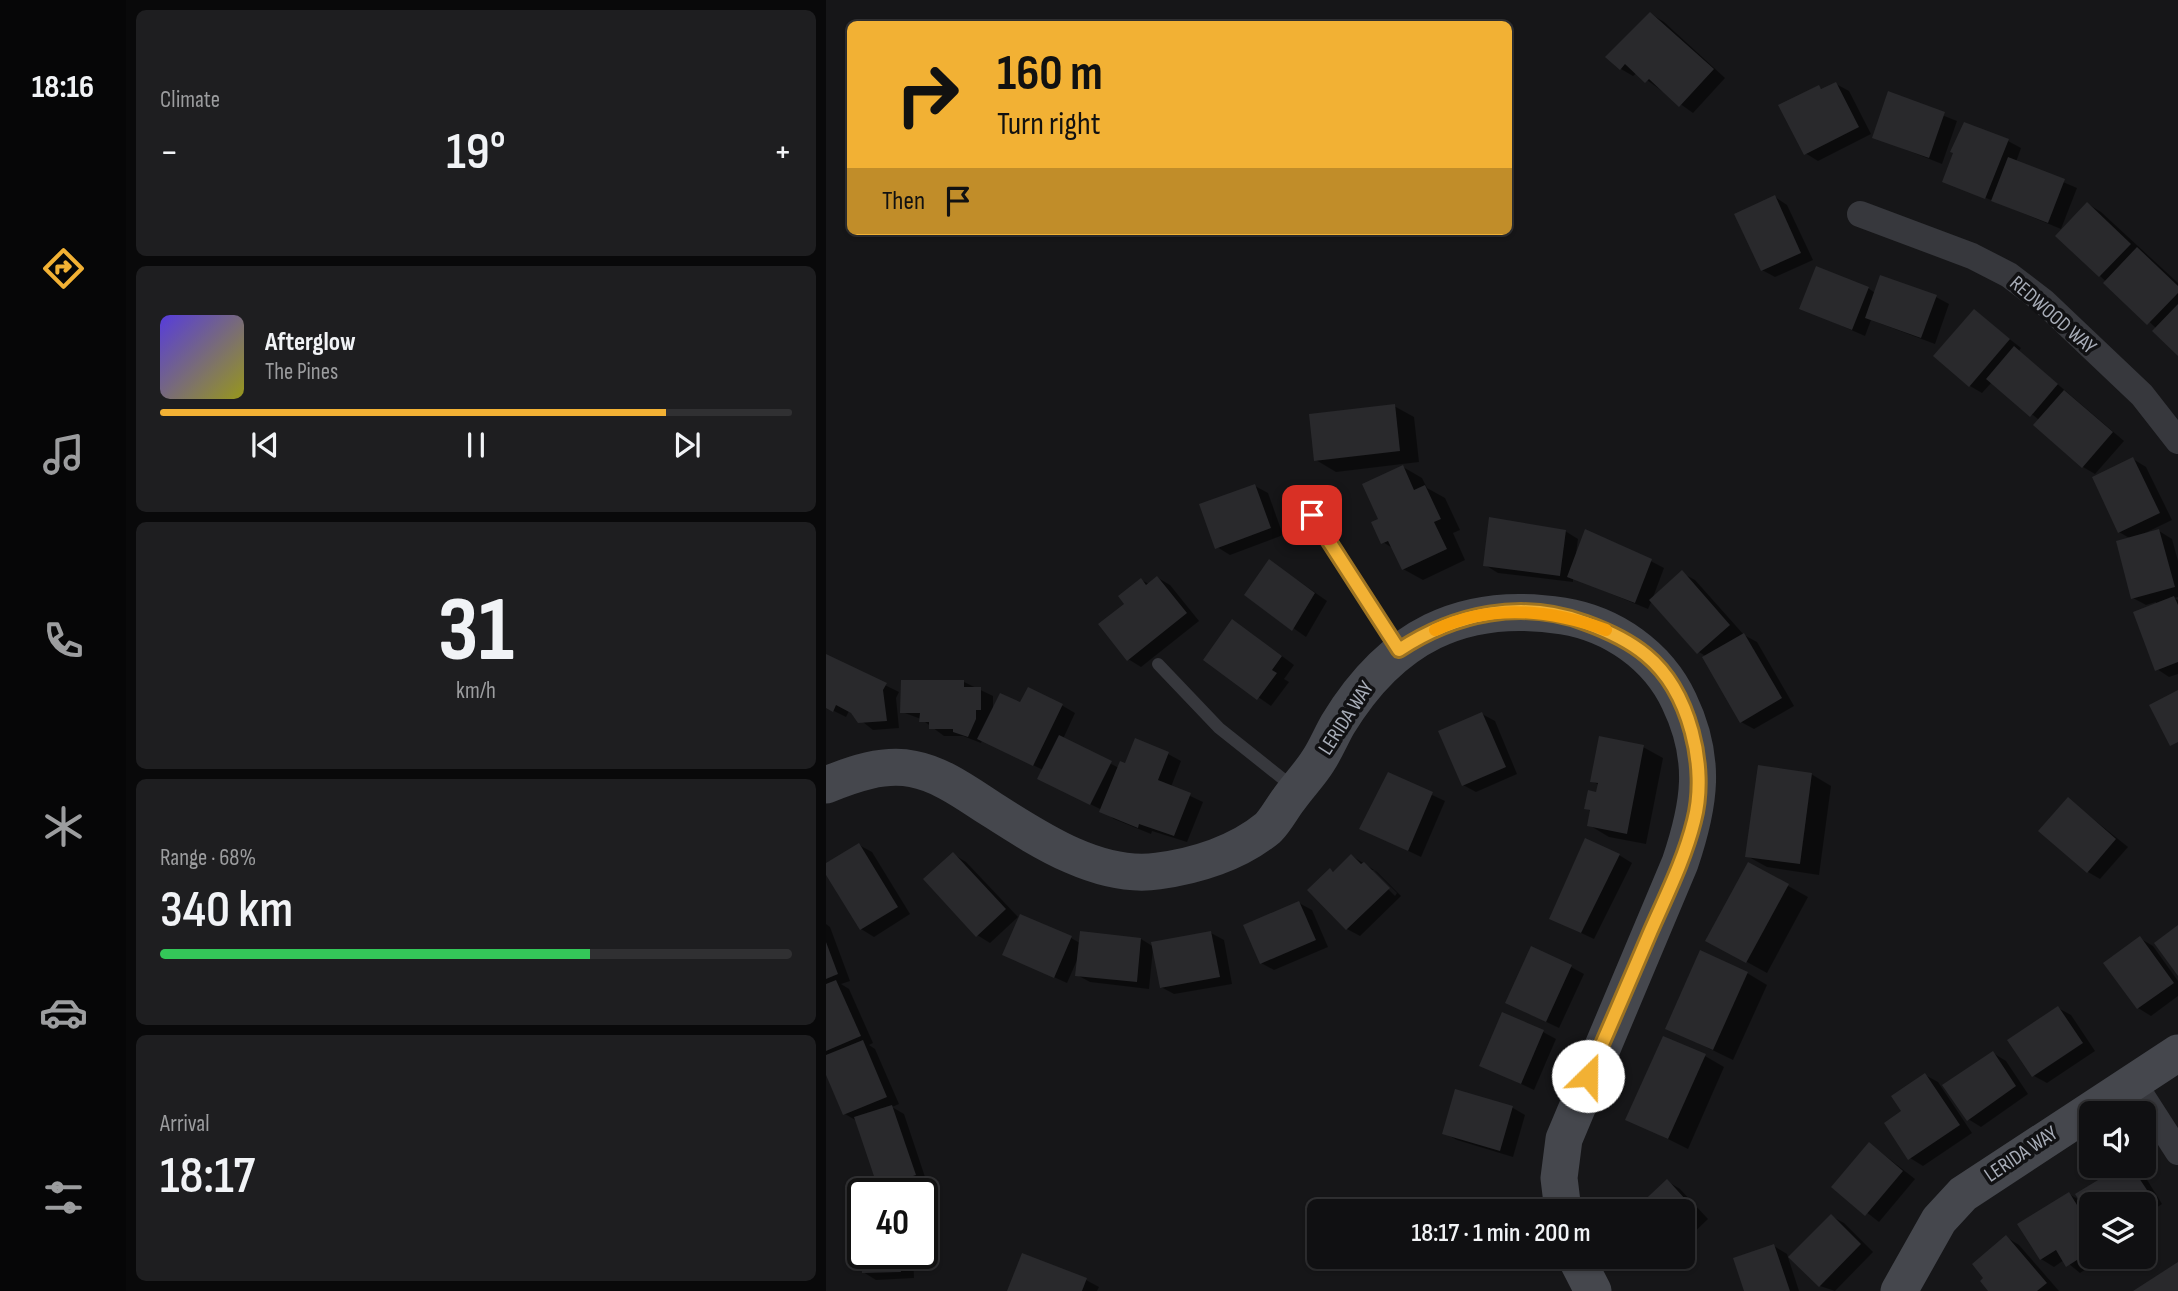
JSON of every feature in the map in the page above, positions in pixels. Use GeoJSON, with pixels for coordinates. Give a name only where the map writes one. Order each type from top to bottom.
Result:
{"type":"FeatureCollection","features":[{"type":"Feature","properties":{"kind":"street","name":"REDWOOD WAY"},"geometry":{"type":"LineString","coordinates":[[1860,214],[1972,256],[2008,275],[2043,302],[2142,395],[2178,442]]}},
{"type":"Feature","properties":{"kind":"street","name":"LERIDA WAY"},"geometry":{"type":"LineString","coordinates":[[826,785],[875,769],[913,769],[947,781],[1039,839],[1073,854],[1113,869],[1155,872],[1226,854],[1269,827],[1317,762],[1361,690],[1399,650],[1450,622],[1489,612],[1529,611],[1572,618],[1612,632],[1648,656],[1674,690],[1691,726],[1699,772],[1695,819],[1680,863],[1564,1139],[1559,1178],[1562,1199]]}},
{"type":"Feature","properties":{"kind":"street","name":"LERIDA WAY"},"geometry":{"type":"LineString","coordinates":[[1899,1291],[1939,1220],[1963,1194],[2178,1052]]}},
{"type":"Feature","properties":{"kind":"street"},"geometry":{"type":"LineString","coordinates":[[2133,1082],[2178,1152]]}},
{"type":"Feature","properties":{"kind":"street"},"geometry":{"type":"LineString","coordinates":[[1582,1269],[1593,1291]]}},
{"type":"Feature","properties":{"kind":"lane"},"geometry":{"type":"LineString","coordinates":[[1312,515],[1399,650]]}},
{"type":"Feature","properties":{"kind":"lane"},"geometry":{"type":"LineString","coordinates":[[1158,664],[1219,729],[1296,790]]}},
{"type":"Feature","properties":{"kind":"building"},"geometry":{"type":"Polygon","coordinates":[[[1650,12],[1714,69],[1679,107],[1649,79],[1645,83],[1625,64],[1620,70],[1605,57],[1650,12]]]}},
{"type":"Feature","properties":{"kind":"building"},"geometry":{"type":"Polygon","coordinates":[[[1836,82],[1859,127],[1804,155],[1778,105],[1819,85],[1821,89],[1836,82]]]}},
{"type":"Feature","properties":{"kind":"building"},"geometry":{"type":"Polygon","coordinates":[[[1888,91],[1945,112],[1929,158],[1872,138],[1888,91]]]}},
{"type":"Feature","properties":{"kind":"building"},"geometry":{"type":"Polygon","coordinates":[[[1964,122],[2009,139],[1985,199],[1942,182],[1953,153],[1950,152],[1964,122]]]}},
{"type":"Feature","properties":{"kind":"building"},"geometry":{"type":"Polygon","coordinates":[[[2008,157],[2065,179],[2048,223],[1991,201],[2008,157]]]}},
{"type":"Feature","properties":{"kind":"building"},"geometry":{"type":"Polygon","coordinates":[[[1775,195],[1801,253],[1761,271],[1734,214],[1775,195]]]}},
{"type":"Feature","properties":{"kind":"building"},"geometry":{"type":"Polygon","coordinates":[[[2087,202],[2131,244],[2099,277],[2055,236],[2087,202]]]}},
{"type":"Feature","properties":{"kind":"building"},"geometry":{"type":"Polygon","coordinates":[[[2137,247],[2178,286],[2178,293],[2147,325],[2103,283],[2137,247]]]}},
{"type":"Feature","properties":{"kind":"building"},"geometry":{"type":"Polygon","coordinates":[[[1816,266],[1869,287],[1852,330],[1799,309],[1816,266]]]}},
{"type":"Feature","properties":{"kind":"building"},"geometry":{"type":"Polygon","coordinates":[[[1880,275],[1937,295],[1921,338],[1865,318],[1880,275]]]}},
{"type":"Feature","properties":{"kind":"building"},"geometry":{"type":"Polygon","coordinates":[[[2178,304],[2178,356],[2152,331],[2178,304]]]}},
{"type":"Feature","properties":{"kind":"building"},"geometry":{"type":"Polygon","coordinates":[[[1974,309],[2010,339],[1969,387],[1933,356],[1974,309]]]}},
{"type":"Feature","properties":{"kind":"building"},"geometry":{"type":"Polygon","coordinates":[[[2014,346],[2058,384],[2030,417],[1986,379],[2014,346]]]}},
{"type":"Feature","properties":{"kind":"building"},"geometry":{"type":"Polygon","coordinates":[[[2064,390],[2113,432],[2082,468],[2033,425],[2064,390]]]}},
{"type":"Feature","properties":{"kind":"building"},"geometry":{"type":"Polygon","coordinates":[[[1395,404],[1400,451],[1314,461],[1309,414],[1395,404]]]}},
{"type":"Feature","properties":{"kind":"building"},"geometry":{"type":"Polygon","coordinates":[[[2133,457],[2160,513],[2118,533],[2092,477],[2133,457]]]}},
{"type":"Feature","properties":{"kind":"building"},"geometry":{"type":"Polygon","coordinates":[[[1403,465],[1414,490],[1425,485],[1441,519],[1434,522],[1447,549],[1402,570],[1388,541],[1381,544],[1371,522],[1378,519],[1362,484],[1403,465]]]}},
{"type":"Feature","properties":{"kind":"building"},"geometry":{"type":"Polygon","coordinates":[[[1255,484],[1271,528],[1215,549],[1199,504],[1255,484]]]}},
{"type":"Feature","properties":{"kind":"building"},"geometry":{"type":"Polygon","coordinates":[[[1489,517],[1566,530],[1560,576],[1483,566],[1489,517]]]}},
{"type":"Feature","properties":{"kind":"building"},"geometry":{"type":"Polygon","coordinates":[[[1585,529],[1652,559],[1635,603],[1567,577],[1585,529]]]}},
{"type":"Feature","properties":{"kind":"building"},"geometry":{"type":"Polygon","coordinates":[[[2159,529],[2175,587],[2131,599],[2116,541],[2159,529]]]}},
{"type":"Feature","properties":{"kind":"building"},"geometry":{"type":"Polygon","coordinates":[[[1269,559],[1315,593],[1292,631],[1244,595],[1269,559]]]}},
{"type":"Feature","properties":{"kind":"building"},"geometry":{"type":"Polygon","coordinates":[[[1682,570],[1730,625],[1697,654],[1649,600],[1682,570]]]}},
{"type":"Feature","properties":{"kind":"building"},"geometry":{"type":"Polygon","coordinates":[[[1157,576],[1187,613],[1127,661],[1098,624],[1124,604],[1118,596],[1141,578],[1146,585],[1157,576]]]}},
{"type":"Feature","properties":{"kind":"building"},"geometry":{"type":"Polygon","coordinates":[[[2174,596],[2178,605],[2178,662],[2155,671],[2133,612],[2174,596]]]}},
{"type":"Feature","properties":{"kind":"building"},"geometry":{"type":"Polygon","coordinates":[[[1232,619],[1282,656],[1272,670],[1277,673],[1257,700],[1203,660],[1232,619]]]}},
{"type":"Feature","properties":{"kind":"building"},"geometry":{"type":"Polygon","coordinates":[[[1744,633],[1782,698],[1740,723],[1702,657],[1744,633]]]}},
{"type":"Feature","properties":{"kind":"building"},"geometry":{"type":"Polygon","coordinates":[[[826,654],[887,683],[883,690],[887,721],[858,723],[851,713],[836,705],[833,712],[826,708],[826,654]]]}},
{"type":"Feature","properties":{"kind":"building"},"geometry":{"type":"Polygon","coordinates":[[[901,680],[964,680],[964,687],[981,687],[981,710],[976,710],[976,719],[968,737],[953,732],[953,729],[929,729],[929,722],[919,722],[920,713],[900,713],[901,680]]]}},
{"type":"Feature","properties":{"kind":"building"},"geometry":{"type":"Polygon","coordinates":[[[1028,687],[1063,704],[1033,766],[977,739],[1000,693],[1020,702],[1028,687]]]}},
{"type":"Feature","properties":{"kind":"building"},"geometry":{"type":"Polygon","coordinates":[[[2178,690],[2178,742],[2170,746],[2149,705],[2178,690]]]}},
{"type":"Feature","properties":{"kind":"building"},"geometry":{"type":"Polygon","coordinates":[[[1482,712],[1506,767],[1462,786],[1438,731],[1482,712]]]}},
{"type":"Feature","properties":{"kind":"building"},"geometry":{"type":"Polygon","coordinates":[[[1059,735],[1112,761],[1090,805],[1037,779],[1059,735]]]}},
{"type":"Feature","properties":{"kind":"building"},"geometry":{"type":"Polygon","coordinates":[[[1599,736],[1644,745],[1627,834],[1587,826],[1590,810],[1584,809],[1588,790],[1596,792],[1598,783],[1590,782],[1599,736]]]}},
{"type":"Feature","properties":{"kind":"building"},"geometry":{"type":"Polygon","coordinates":[[[1135,738],[1169,752],[1158,780],[1191,793],[1174,836],[1139,824],[1138,828],[1099,812],[1120,761],[1125,763],[1135,738]]]}},
{"type":"Feature","properties":{"kind":"building"},"geometry":{"type":"Polygon","coordinates":[[[1758,765],[1812,773],[1800,864],[1745,857],[1758,765]]]}},
{"type":"Feature","properties":{"kind":"building"},"geometry":{"type":"Polygon","coordinates":[[[1388,772],[1433,792],[1408,851],[1359,829],[1388,772]]]}},
{"type":"Feature","properties":{"kind":"building"},"geometry":{"type":"Polygon","coordinates":[[[2068,797],[2116,839],[2087,873],[2038,831],[2068,797]]]}},
{"type":"Feature","properties":{"kind":"building"},"geometry":{"type":"Polygon","coordinates":[[[1585,838],[1620,854],[1581,933],[1549,919],[1585,838]]]}},
{"type":"Feature","properties":{"kind":"building"},"geometry":{"type":"Polygon","coordinates":[[[859,843],[898,907],[860,930],[826,875],[826,863],[859,843]]]}},
{"type":"Feature","properties":{"kind":"building"},"geometry":{"type":"Polygon","coordinates":[[[953,852],[1006,909],[976,937],[923,879],[953,852]]]}},
{"type":"Feature","properties":{"kind":"building"},"geometry":{"type":"Polygon","coordinates":[[[1351,854],[1361,864],[1364,862],[1390,888],[1346,930],[1307,890],[1330,868],[1333,872],[1351,854]]]}},
{"type":"Feature","properties":{"kind":"building"},"geometry":{"type":"Polygon","coordinates":[[[1748,862],[1789,884],[1746,963],[1705,941],[1748,862]]]}},
{"type":"Feature","properties":{"kind":"building"},"geometry":{"type":"Polygon","coordinates":[[[1299,901],[1316,940],[1260,964],[1243,925],[1299,901]]]}},
{"type":"Feature","properties":{"kind":"building"},"geometry":{"type":"Polygon","coordinates":[[[1020,914],[1072,936],[1054,978],[1002,955],[1020,914]]]}},
{"type":"Feature","properties":{"kind":"building"},"geometry":{"type":"Polygon","coordinates":[[[2178,925],[2178,976],[2154,943],[2178,925]]]}},
{"type":"Feature","properties":{"kind":"building"},"geometry":{"type":"Polygon","coordinates":[[[1080,931],[1141,938],[1137,982],[1075,976],[1080,931]]]}},
{"type":"Feature","properties":{"kind":"building"},"geometry":{"type":"Polygon","coordinates":[[[1211,931],[1220,977],[1160,988],[1151,942],[1211,931]]]}},
{"type":"Feature","properties":{"kind":"building"},"geometry":{"type":"Polygon","coordinates":[[[2140,936],[2174,983],[2137,1009],[2103,963],[2140,936]]]}},
{"type":"Feature","properties":{"kind":"building"},"geometry":{"type":"Polygon","coordinates":[[[826,942],[838,974],[826,979],[826,942]]]}},
{"type":"Feature","properties":{"kind":"building"},"geometry":{"type":"Polygon","coordinates":[[[1531,946],[1572,965],[1546,1022],[1505,1003],[1531,946]]]}},
{"type":"Feature","properties":{"kind":"building"},"geometry":{"type":"Polygon","coordinates":[[[1700,950],[1748,972],[1713,1050],[1665,1029],[1700,950]]]}},
{"type":"Feature","properties":{"kind":"building"},"geometry":{"type":"Polygon","coordinates":[[[836,980],[861,1036],[826,1051],[826,984],[836,980]]]}},
{"type":"Feature","properties":{"kind":"building"},"geometry":{"type":"Polygon","coordinates":[[[2058,1006],[2083,1043],[2032,1077],[2007,1040],[2058,1006]]]}},
{"type":"Feature","properties":{"kind":"building"},"geometry":{"type":"Polygon","coordinates":[[[1502,1012],[1544,1030],[1521,1084],[1479,1066],[1502,1012]]]}},
{"type":"Feature","properties":{"kind":"building"},"geometry":{"type":"Polygon","coordinates":[[[1663,1036],[1706,1054],[1668,1139],[1625,1120],[1663,1036]]]}},
{"type":"Feature","properties":{"kind":"building"},"geometry":{"type":"Polygon","coordinates":[[[863,1040],[887,1097],[843,1115],[826,1075],[826,1055],[863,1040]]]}},
{"type":"Feature","properties":{"kind":"building"},"geometry":{"type":"Polygon","coordinates":[[[1993,1051],[2016,1086],[1967,1121],[1942,1085],[1993,1051]]]}},
{"type":"Feature","properties":{"kind":"building"},"geometry":{"type":"Polygon","coordinates":[[[1925,1073],[1960,1125],[1908,1160],[1884,1123],[1901,1111],[1891,1096],[1925,1073]]]}},
{"type":"Feature","properties":{"kind":"building"},"geometry":{"type":"Polygon","coordinates":[[[1455,1089],[1513,1106],[1500,1151],[1442,1134],[1455,1089]]]}},
{"type":"Feature","properties":{"kind":"building"},"geometry":{"type":"Polygon","coordinates":[[[892,1105],[916,1175],[907,1178],[875,1178],[854,1117],[892,1105]]]}},
{"type":"Feature","properties":{"kind":"building"},"geometry":{"type":"Polygon","coordinates":[[[1869,1142],[1903,1171],[1865,1216],[1831,1187],[1869,1142]]]}},
{"type":"Feature","properties":{"kind":"building"},"geometry":{"type":"Polygon","coordinates":[[[2101,1178],[2139,1178],[2148,1192],[2079,1192],[2079,1200],[2075,1194],[2101,1178]]]}},
{"type":"Feature","properties":{"kind":"building"},"geometry":{"type":"Polygon","coordinates":[[[1667,1179],[1685,1199],[1646,1199],[1667,1179]]]}},
{"type":"Feature","properties":{"kind":"building"},"geometry":{"type":"Polygon","coordinates":[[[2069,1192],[2079,1208],[2079,1259],[2066,1267],[2056,1250],[2040,1260],[2017,1224],[2069,1192]]]}},
{"type":"Feature","properties":{"kind":"building"},"geometry":{"type":"Polygon","coordinates":[[[1831,1214],[1861,1244],[1819,1287],[1788,1257],[1831,1214]]]}},
{"type":"Feature","properties":{"kind":"building"},"geometry":{"type":"Polygon","coordinates":[[[2006,1235],[2047,1283],[2037,1291],[1988,1291],[1980,1281],[1983,1278],[1972,1264],[2006,1235]]]}},
{"type":"Feature","properties":{"kind":"building"},"geometry":{"type":"Polygon","coordinates":[[[1774,1244],[1790,1291],[1744,1291],[1733,1258],[1774,1244]]]}},
{"type":"Feature","properties":{"kind":"building"},"geometry":{"type":"Polygon","coordinates":[[[1022,1253],[1087,1278],[1082,1291],[1007,1291],[1022,1253]]]}},
{"type":"Feature","properties":{"kind":"building"},"geometry":{"type":"Polygon","coordinates":[[[2178,1262],[2178,1291],[2133,1291],[2178,1262]]]}},
{"type":"Feature","properties":{"kind":"building"},"geometry":{"type":"Polygon","coordinates":[[[862,1269],[901,1269],[901,1272],[862,1273],[862,1269]]]}},
{"type":"Feature","properties":{"kind":"slow traffic"},"geometry":{"type":"LineString","coordinates":[[1435,630],[1450,622],[1489,612],[1529,611],[1572,618],[1606,630]]}},
{"type":"Feature","properties":{"kind":"route"},"geometry":{"type":"LineString","coordinates":[[1312,515],[1399,650],[1450,622],[1489,612],[1529,611],[1572,618],[1612,632],[1648,656],[1674,690],[1691,726],[1699,772],[1695,819],[1680,863],[1588,1076]]}}]}
